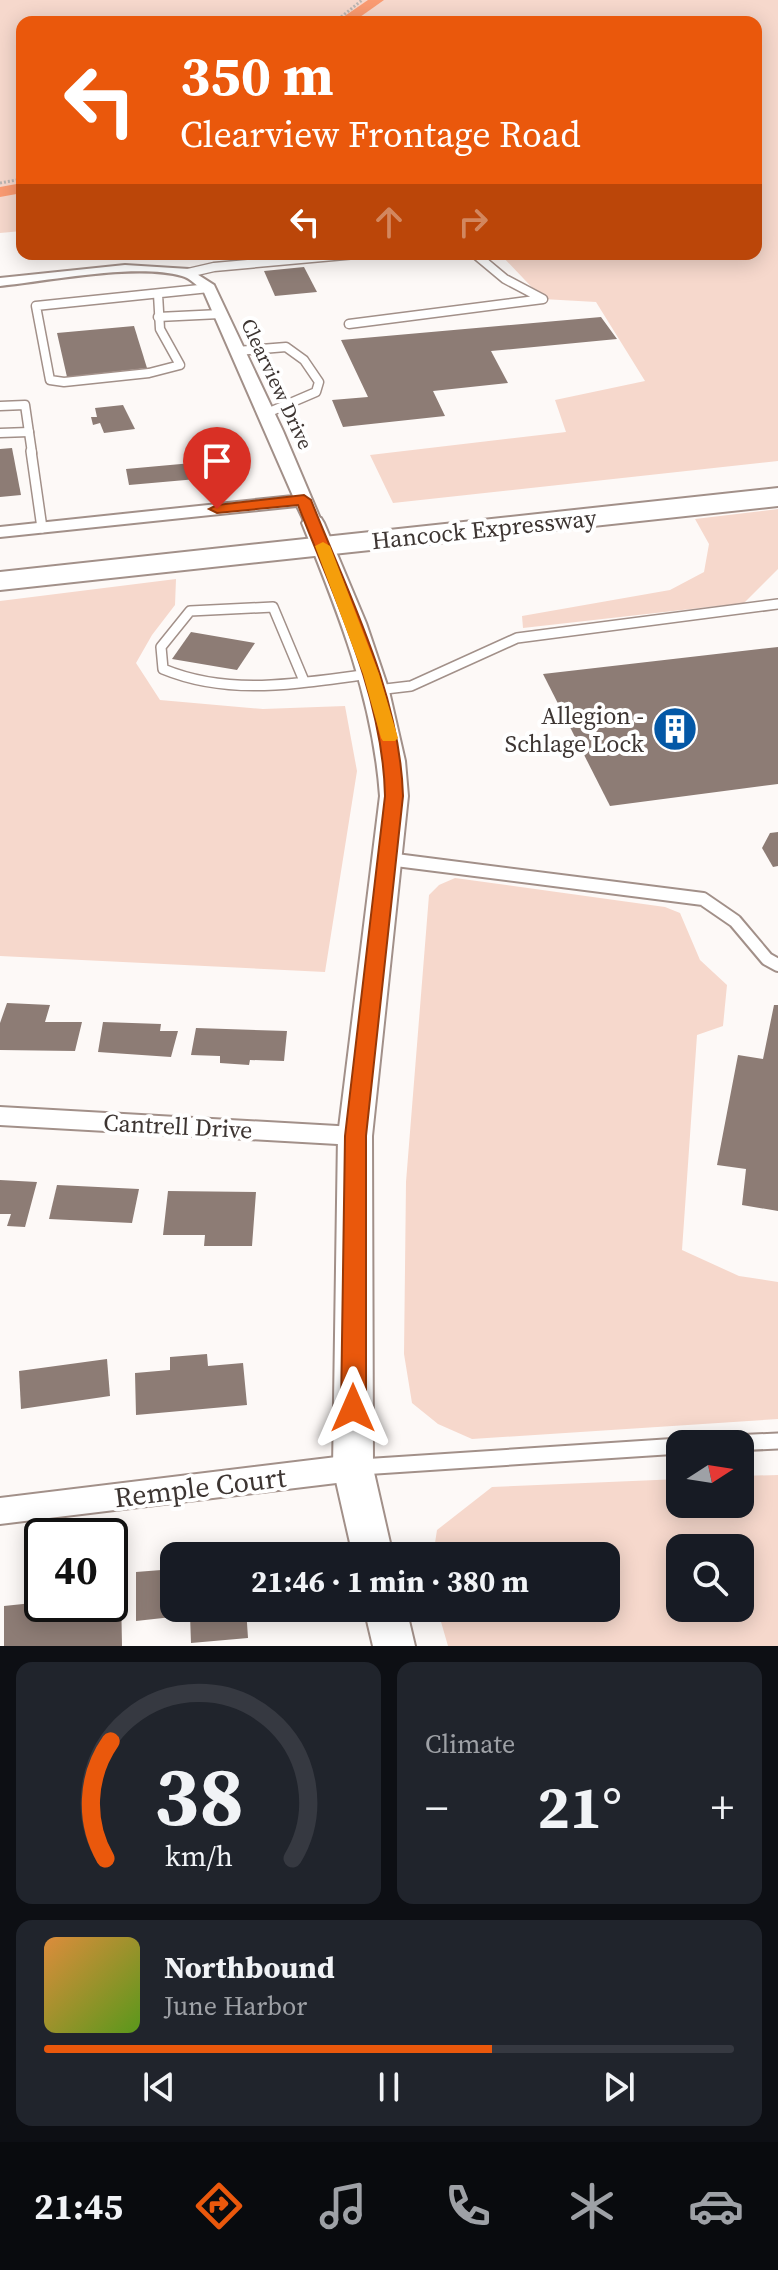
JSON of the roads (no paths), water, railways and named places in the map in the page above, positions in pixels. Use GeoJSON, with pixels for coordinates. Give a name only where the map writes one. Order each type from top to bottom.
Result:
{"type":"FeatureCollection","features":[{"type":"Feature","properties":{"kind":"main road","name":"Hancock Expressway"},"geometry":{"type":"LineString","coordinates":[[0,557],[778,474]]}},
{"type":"Feature","properties":{"kind":"main road","name":"Hancock Expressway"},"geometry":{"type":"LineString","coordinates":[[0,581],[313,523],[778,497]]}},
{"type":"Feature","properties":{"kind":"street"},"geometry":{"type":"LineString","coordinates":[[0,282],[139,270],[188,273],[209,288]]}},
{"type":"Feature","properties":{"kind":"street","name":"Clearview Drive"},"geometry":{"type":"LineString","coordinates":[[209,288],[267,413],[313,523]]}},
{"type":"Feature","properties":{"kind":"street"},"geometry":{"type":"LineString","coordinates":[[0,532],[42,528],[313,523],[373,682],[393,757],[394,796],[355,1136],[353,1468],[370,1542]]}},
{"type":"Feature","properties":{"kind":"street","name":"Cantrell Drive"},"geometry":{"type":"LineString","coordinates":[[0,1116],[355,1136]]}},
{"type":"Feature","properties":{"kind":"street","name":"Remple Court"},"geometry":{"type":"LineString","coordinates":[[0,1511],[353,1468]]}},
{"type":"Feature","properties":{"kind":"street"},"geometry":{"type":"LineString","coordinates":[[388,1622],[394,1646]]}},
{"type":"Feature","properties":{"kind":"lane"},"geometry":{"type":"LineString","coordinates":[[188,273],[214,267],[290,260]]}},
{"type":"Feature","properties":{"kind":"lane"},"geometry":{"type":"LineString","coordinates":[[349,324],[543,299],[505,279],[482,260]]}},
{"type":"Feature","properties":{"kind":"lane"},"geometry":{"type":"LineString","coordinates":[[158,294],[160,329],[180,365],[149,373],[64,382],[50,380],[36,306],[209,288]]}},
{"type":"Feature","properties":{"kind":"lane"},"geometry":{"type":"LineString","coordinates":[[158,317],[220,314]]}},
{"type":"Feature","properties":{"kind":"lane"},"geometry":{"type":"LineString","coordinates":[[237,351],[286,347],[304,360],[319,382],[316,392],[267,413]]}},
{"type":"Feature","properties":{"kind":"lane"},"geometry":{"type":"LineString","coordinates":[[0,406],[25,405],[42,528]]}},
{"type":"Feature","properties":{"kind":"lane"},"geometry":{"type":"LineString","coordinates":[[0,433],[29,432]]}},
{"type":"Feature","properties":{"kind":"lane"},"geometry":{"type":"LineString","coordinates":[[304,681],[273,607],[190,611],[161,647],[163,669],[182,680],[238,687],[304,681],[411,686],[517,638],[778,604]]}},
{"type":"Feature","properties":{"kind":"lane"},"geometry":{"type":"LineString","coordinates":[[387,859],[703,899],[735,921],[767,959],[778,965]]}},
{"type":"Feature","properties":{"kind":"lane"},"geometry":{"type":"LineString","coordinates":[[754,1442],[778,1441]]}},
{"type":"Feature","properties":{"kind":"lane"},"geometry":{"type":"LineString","coordinates":[[353,1468],[666,1447]]}},
{"type":"Feature","properties":{"kind":"waterway"},"geometry":{"type":"LineString","coordinates":[[352,16],[377,0]]}},
{"type":"Feature","properties":{"kind":"waterway"},"geometry":{"type":"LineString","coordinates":[[0,192],[16,189]]}},
{"type":"Feature","properties":{"kind":"place","name":"Allegion - Schlage Lock"},"geometry":{"type":"Point","coordinates":[675,729]}}]}
